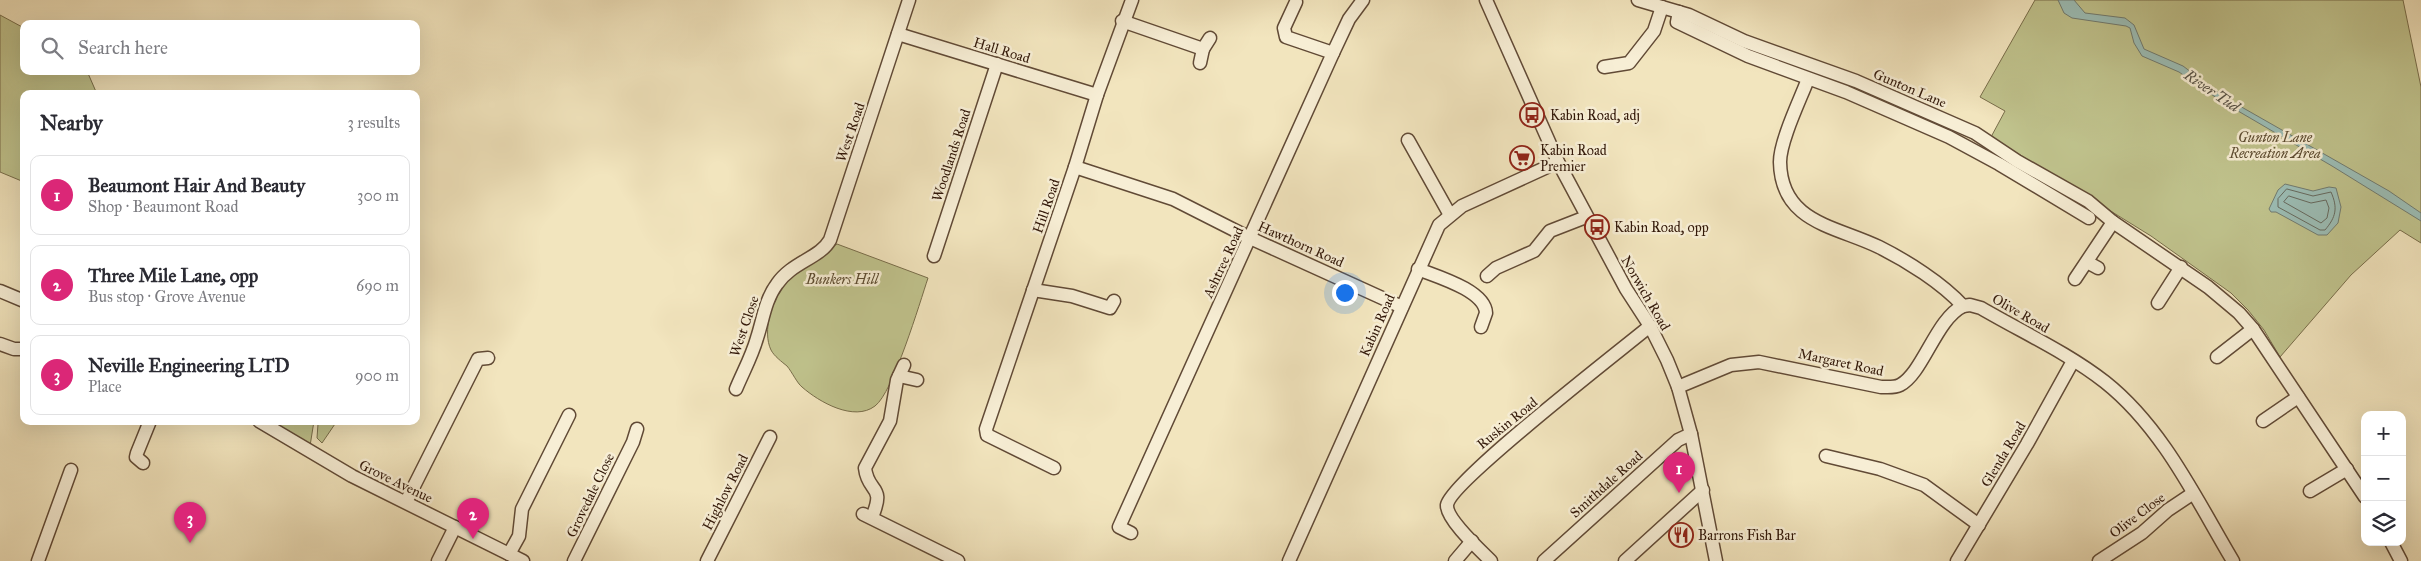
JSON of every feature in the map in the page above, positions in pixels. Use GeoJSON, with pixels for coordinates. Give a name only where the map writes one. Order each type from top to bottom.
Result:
{"type":"FeatureCollection","features":[{"type":"Feature","properties":{"kind":"street","name":"West Road"},"geometry":{"type":"LineString","coordinates":[[830,240],[909,0]]}},
{"type":"Feature","properties":{"kind":"street","name":"Hill Road"},"geometry":{"type":"LineString","coordinates":[[1048,469],[987,435],[983,420],[1033,290],[1075,168],[1122,21],[1132,0]]}},
{"type":"Feature","properties":{"kind":"street","name":"Ashtree Road"},"geometry":{"type":"LineString","coordinates":[[1131,533],[1119,527],[1333,53],[1350,19],[1363,0]]}},
{"type":"Feature","properties":{"kind":"street","name":"Norwich Road"},"geometry":{"type":"LineString","coordinates":[[1486,0],[1558,162],[1626,289],[1650,326],[1678,387],[1691,434],[1716,561]]}},
{"type":"Feature","properties":{"kind":"street","name":"Gunton Lane"},"geometry":{"type":"LineString","coordinates":[[1638,0],[1679,12],[1744,41],[1856,81],[1960,125],[2017,161],[2076,193],[2113,222],[2181,267],[2239,313],[2253,329],[2361,491]]}},
{"type":"Feature","properties":{"kind":"street"},"geometry":{"type":"LineString","coordinates":[[1296,2],[1284,28],[1286,37],[1333,53]]}},
{"type":"Feature","properties":{"kind":"street"},"geometry":{"type":"LineString","coordinates":[[1604,67],[1629,63],[1654,31],[1662,7]]}},
{"type":"Feature","properties":{"kind":"street","name":"Gunton Lane"},"geometry":{"type":"LineString","coordinates":[[1679,12],[1677,22],[1689,29],[1756,59],[1846,92],[1949,137],[1999,164],[2089,218]]}},
{"type":"Feature","properties":{"kind":"street"},"geometry":{"type":"LineString","coordinates":[[1122,21],[1206,43],[1200,63]]}},
{"type":"Feature","properties":{"kind":"street","name":"Hall Road"},"geometry":{"type":"LineString","coordinates":[[898,34],[1097,95]]}},
{"type":"Feature","properties":{"kind":"street","name":"Woodlands Road"},"geometry":{"type":"LineString","coordinates":[[934,256],[997,64]]}},
{"type":"Feature","properties":{"kind":"street"},"geometry":{"type":"LineString","coordinates":[[1808,79],[1780,160],[1782,180],[1787,194],[1797,208],[1816,223],[1881,248],[1947,289],[1963,306]]}},
{"type":"Feature","properties":{"kind":"street"},"geometry":{"type":"LineString","coordinates":[[1408,140],[1450,215]]}},
{"type":"Feature","properties":{"kind":"street","name":"Kabin Road"},"geometry":{"type":"LineString","coordinates":[[1289,561],[1439,225],[1462,206],[1558,162]]}},
{"type":"Feature","properties":{"kind":"street","name":"Hawthorn Road"},"geometry":{"type":"LineString","coordinates":[[1075,168],[1173,199],[1250,238],[1402,307]]}},
{"type":"Feature","properties":{"kind":"street"},"geometry":{"type":"LineString","coordinates":[[1487,276],[1496,268],[1534,251],[1550,232],[1586,216]]}},
{"type":"Feature","properties":{"kind":"street"},"geometry":{"type":"LineString","coordinates":[[2075,279],[2113,222]]}},
{"type":"Feature","properties":{"kind":"street","name":"West Close"},"geometry":{"type":"LineString","coordinates":[[736,389],[757,338],[768,300],[777,283],[792,268],[826,247],[830,240]]}},
{"type":"Feature","properties":{"kind":"street"},"geometry":{"type":"LineString","coordinates":[[2087,262],[2098,268]]}},
{"type":"Feature","properties":{"kind":"street"},"geometry":{"type":"LineString","coordinates":[[2158,303],[2181,267]]}},
{"type":"Feature","properties":{"kind":"street"},"geometry":{"type":"LineString","coordinates":[[1418,269],[1462,288],[1488,305],[1497,306]]}},
{"type":"Feature","properties":{"kind":"street"},"geometry":{"type":"LineString","coordinates":[[1033,290],[1072,296],[1110,308],[1114,300]]}},
{"type":"Feature","properties":{"kind":"street"},"geometry":{"type":"LineString","coordinates":[[0,291],[20,299]]}},
{"type":"Feature","properties":{"kind":"street"},"geometry":{"type":"LineString","coordinates":[[1480,300],[1486,312],[1481,327]]}},
{"type":"Feature","properties":{"kind":"street","name":"Olive Road"},"geometry":{"type":"LineString","coordinates":[[1963,306],[1970,305],[1981,308],[2073,361],[2105,382],[2134,410],[2153,432],[2233,561]]}},
{"type":"Feature","properties":{"kind":"street","name":"Margaret Road"},"geometry":{"type":"LineString","coordinates":[[1678,387],[1731,365],[1759,362],[1881,386],[1895,387],[1908,380],[1949,317],[1963,306]]}},
{"type":"Feature","properties":{"kind":"street","name":"Ruskin Road"},"geometry":{"type":"LineString","coordinates":[[1472,541],[1450,517],[1447,505],[1450,496],[1485,461],[1650,326]]}},
{"type":"Feature","properties":{"kind":"street"},"geometry":{"type":"LineString","coordinates":[[2217,357],[2253,329]]}},
{"type":"Feature","properties":{"kind":"street"},"geometry":{"type":"LineString","coordinates":[[0,344],[20,349]]}},
{"type":"Feature","properties":{"kind":"street"},"geometry":{"type":"LineString","coordinates":[[406,502],[478,359],[488,358]]}},
{"type":"Feature","properties":{"kind":"street","name":"Glenda Road"},"geometry":{"type":"LineString","coordinates":[[1956,561],[1979,525],[2073,361]]}},
{"type":"Feature","properties":{"kind":"street"},"geometry":{"type":"LineString","coordinates":[[917,380],[901,371],[890,421],[867,460],[865,468],[868,481],[878,496],[878,502],[868,515],[958,561]]}},
{"type":"Feature","properties":{"kind":"street"},"geometry":{"type":"LineString","coordinates":[[2263,421],[2298,397]]}},
{"type":"Feature","properties":{"kind":"street"},"geometry":{"type":"LineString","coordinates":[[510,554],[518,536],[522,509],[569,415]]}},
{"type":"Feature","properties":{"kind":"street"},"geometry":{"type":"LineString","coordinates":[[143,463],[136,457],[148,425]]}},
{"type":"Feature","properties":{"kind":"street","name":"Grove Avenue"},"geometry":{"type":"LineString","coordinates":[[266,425],[315,455],[523,561]]}},
{"type":"Feature","properties":{"kind":"street","name":"Grovedale Close"},"geometry":{"type":"LineString","coordinates":[[574,561],[637,444],[637,429]]}},
{"type":"Feature","properties":{"kind":"street","name":"Smithdale Road"},"geometry":{"type":"LineString","coordinates":[[1544,561],[1678,440],[1691,434]]}},
{"type":"Feature","properties":{"kind":"street","name":"Highlow Road"},"geometry":{"type":"LineString","coordinates":[[707,561],[770,437]]}},
{"type":"Feature","properties":{"kind":"street"},"geometry":{"type":"LineString","coordinates":[[1836,472],[1832,457],[1901,475],[1924,485],[1979,525]]}},
{"type":"Feature","properties":{"kind":"street"},"geometry":{"type":"LineString","coordinates":[[2310,490],[2347,469]]}},
{"type":"Feature","properties":{"kind":"street"},"geometry":{"type":"LineString","coordinates":[[38,561],[71,470]]}},
{"type":"Feature","properties":{"kind":"street"},"geometry":{"type":"LineString","coordinates":[[1625,561],[1703,490]]}},
{"type":"Feature","properties":{"kind":"street","name":"Olive Close"},"geometry":{"type":"LineString","coordinates":[[2099,561],[2142,533],[2168,510],[2192,494]]}},
{"type":"Feature","properties":{"kind":"street"},"geometry":{"type":"LineString","coordinates":[[438,561],[456,527]]}},
{"type":"Feature","properties":{"kind":"street"},"geometry":{"type":"LineString","coordinates":[[1456,561],[1472,541],[1491,561]]}},
{"type":"Feature","properties":{"kind":"street"},"geometry":{"type":"LineString","coordinates":[[2394,546],[2402,561]]}},
{"type":"Feature","properties":{"kind":"green space","name":"Gunton Lane Recreation Area"},"geometry":{"type":"Polygon","coordinates":[[[2035,0],[2403,0],[2421,87],[2421,243],[2400,230],[2351,275],[2280,357],[2264,330],[2231,293],[2151,236],[1991,137],[2005,111],[1980,97],[2035,0]]]}},
{"type":"Feature","properties":{"kind":"green space"},"geometry":{"type":"Polygon","coordinates":[[[0,15],[20,26],[20,75],[89,75],[95,90],[20,90],[20,180],[0,172],[0,15]]]}},
{"type":"Feature","properties":{"kind":"green space","name":"Bunkers Hill"},"geometry":{"type":"Polygon","coordinates":[[[837,244],[928,278],[890,384],[875,406],[857,412],[837,408],[809,393],[800,385],[787,366],[778,359],[768,342],[768,325],[772,308],[784,285],[801,267],[837,244]]]}},
{"type":"Feature","properties":{"kind":"green space"},"geometry":{"type":"Polygon","coordinates":[[[278,425],[313,425],[310,446],[278,425]]]}},
{"type":"Feature","properties":{"kind":"green space"},"geometry":{"type":"Polygon","coordinates":[[[318,425],[334,425],[322,443],[317,438],[318,425]]]}},
{"type":"Feature","properties":{"kind":"water","name":"River Tud"},"geometry":{"type":"Polygon","coordinates":[[[2058,0],[2074,0],[2085,13],[2125,18],[2134,25],[2144,49],[2183,66],[2224,97],[2389,191],[2421,213],[2421,221],[2221,101],[2179,72],[2142,56],[2134,43],[2130,28],[2072,18],[2064,13],[2058,0]]]}},
{"type":"Feature","properties":{"kind":"water"},"geometry":{"type":"Polygon","coordinates":[[[2285,184],[2313,191],[2329,187],[2336,188],[2341,207],[2338,223],[2327,235],[2318,235],[2276,212],[2271,212],[2269,209],[2278,190],[2285,184]]]}},
{"type":"Feature","properties":{"kind":"place","name":"Kabin Road, adj"},"geometry":{"type":"Point","coordinates":[1532,115]}},
{"type":"Feature","properties":{"kind":"place","name":"Kabin Road Premier"},"geometry":{"type":"Point","coordinates":[1522,158]}},
{"type":"Feature","properties":{"kind":"place","name":"Kabin Road, opp"},"geometry":{"type":"Point","coordinates":[1597,227]}},
{"type":"Feature","properties":{"kind":"place","name":"Beaumont Hair And Beauty"},"geometry":{"type":"Point","coordinates":[1679,493]}},
{"type":"Feature","properties":{"kind":"place","name":"Barrons Fish Bar"},"geometry":{"type":"Point","coordinates":[1681,535]}},
{"type":"Feature","properties":{"kind":"place","name":"Three Mile Lane, opp"},"geometry":{"type":"Point","coordinates":[473,539]}},
{"type":"Feature","properties":{"kind":"place","name":"Neville Engineering LTD"},"geometry":{"type":"Point","coordinates":[190,543]}}]}
